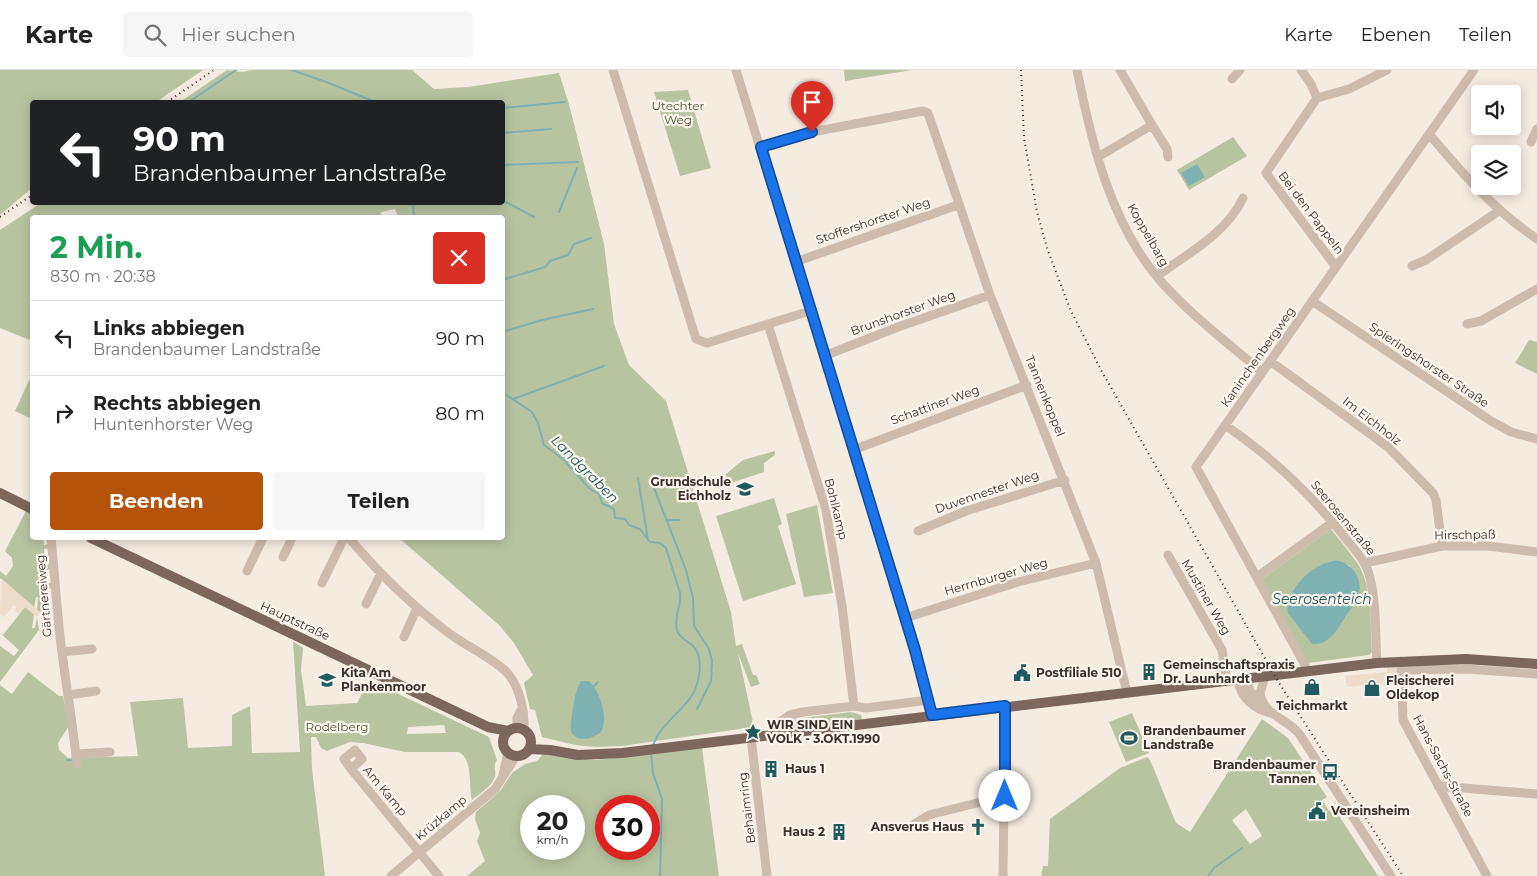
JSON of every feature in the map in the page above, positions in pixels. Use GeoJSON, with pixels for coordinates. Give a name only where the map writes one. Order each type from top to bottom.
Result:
{"type":"FeatureCollection","features":[{"type":"Feature","properties":{"kind":"main road"},"geometry":{"type":"LineString","coordinates":[[0,493],[30,508]]}},
{"type":"Feature","properties":{"kind":"main road","name":"Hauptstraße"},"geometry":{"type":"LineString","coordinates":[[95,540],[488,727],[529,734],[530,745]]}},
{"type":"Feature","properties":{"kind":"main road"},"geometry":{"type":"LineString","coordinates":[[512,754],[524,754],[530,745],[550,750],[595,756],[653,750],[1377,662],[1401,666],[1466,659],[1537,664]]}},
{"type":"Feature","properties":{"kind":"main road","name":"Hauptstraße"},"geometry":{"type":"LineString","coordinates":[[512,754],[513,732]]}},
{"type":"Feature","properties":{"kind":"street"},"geometry":{"type":"LineString","coordinates":[[613,70],[696,339],[707,343],[810,311]]}},
{"type":"Feature","properties":{"kind":"street"},"geometry":{"type":"LineString","coordinates":[[736,70],[905,618],[932,715]]}},
{"type":"Feature","properties":{"kind":"street","name":"Koppelbarg"},"geometry":{"type":"LineString","coordinates":[[1077,70],[1098,157],[1126,227],[1157,276],[1200,319],[1262,372]]}},
{"type":"Feature","properties":{"kind":"street"},"geometry":{"type":"LineString","coordinates":[[1120,70],[1166,149],[1168,157]]}},
{"type":"Feature","properties":{"kind":"street"},"geometry":{"type":"LineString","coordinates":[[1232,79],[1240,70]]}},
{"type":"Feature","properties":{"kind":"street"},"geometry":{"type":"LineString","coordinates":[[1301,70],[1311,84],[1317,98],[1349,89],[1387,70]]}},
{"type":"Feature","properties":{"kind":"street","name":"Kaninchenbergweg"},"geometry":{"type":"LineString","coordinates":[[1306,672],[1305,665],[1196,467],[1474,70]]}},
{"type":"Feature","properties":{"kind":"street","name":"Bei den Pappeln"},"geometry":{"type":"LineString","coordinates":[[1317,98],[1266,173],[1336,267]]}},
{"type":"Feature","properties":{"kind":"street","name":"Tannenkoppel"},"geometry":{"type":"LineString","coordinates":[[761,147],[812,132],[926,112],[990,295],[1065,480],[1096,563],[1127,693]]}},
{"type":"Feature","properties":{"kind":"street"},"geometry":{"type":"LineString","coordinates":[[1098,157],[1152,125]]}},
{"type":"Feature","properties":{"kind":"street"},"geometry":{"type":"LineString","coordinates":[[1530,142],[1537,130]]}},
{"type":"Feature","properties":{"kind":"street"},"geometry":{"type":"LineString","coordinates":[[1429,134],[1479,192],[1499,211],[1537,238]]}},
{"type":"Feature","properties":{"kind":"street"},"geometry":{"type":"LineString","coordinates":[[1157,276],[1227,222],[1238,209],[1243,198]]}},
{"type":"Feature","properties":{"kind":"street","name":"Stoffershorster Weg"},"geometry":{"type":"LineString","coordinates":[[795,262],[958,205]]}},
{"type":"Feature","properties":{"kind":"street"},"geometry":{"type":"LineString","coordinates":[[1412,266],[1426,260],[1499,211]]}},
{"type":"Feature","properties":{"kind":"street"},"geometry":{"type":"LineString","coordinates":[[1467,324],[1481,321],[1537,289]]}},
{"type":"Feature","properties":{"kind":"street","name":"Brunshorster Weg"},"geometry":{"type":"LineString","coordinates":[[824,356],[898,327],[990,295]]}},
{"type":"Feature","properties":{"kind":"street","name":"Spieringshorster Straße"},"geometry":{"type":"LineString","coordinates":[[1312,301],[1491,421],[1511,432],[1537,439]]}},
{"type":"Feature","properties":{"kind":"street","name":"Bohlkamp"},"geometry":{"type":"LineString","coordinates":[[768,324],[826,510],[842,606],[854,706]]}},
{"type":"Feature","properties":{"kind":"street","name":"Im Eichholz"},"geometry":{"type":"LineString","coordinates":[[1270,361],[1388,447],[1433,492],[1436,500],[1442,546]]}},
{"type":"Feature","properties":{"kind":"street","name":"Schattiner Weg"},"geometry":{"type":"LineString","coordinates":[[853,450],[946,413],[1027,385]]}},
{"type":"Feature","properties":{"kind":"street","name":"Seerosenstraße"},"geometry":{"type":"LineString","coordinates":[[1225,425],[1258,448],[1288,474],[1333,522],[1365,563],[1371,586],[1377,662]]}},
{"type":"Feature","properties":{"kind":"street","name":"Duvennester Weg"},"geometry":{"type":"LineString","coordinates":[[918,531],[966,510],[1065,480]]}},
{"type":"Feature","properties":{"kind":"street"},"geometry":{"type":"LineString","coordinates":[[1257,577],[1333,522]]}},
{"type":"Feature","properties":{"kind":"street","name":"Gärtnereiweg"},"geometry":{"type":"LineString","coordinates":[[51,540],[62,652],[74,723],[77,759],[110,752]]}},
{"type":"Feature","properties":{"kind":"street"},"geometry":{"type":"LineString","coordinates":[[247,571],[262,540]]}},
{"type":"Feature","properties":{"kind":"street"},"geometry":{"type":"LineString","coordinates":[[283,557],[291,540]]}},
{"type":"Feature","properties":{"kind":"street"},"geometry":{"type":"LineString","coordinates":[[322,584],[343,540]]}},
{"type":"Feature","properties":{"kind":"street"},"geometry":{"type":"LineString","coordinates":[[351,540],[417,608],[461,643],[504,670],[517,688],[525,720],[513,732]]}},
{"type":"Feature","properties":{"kind":"street","name":"Hirschpaß"},"geometry":{"type":"LineString","coordinates":[[1365,563],[1442,546],[1488,546],[1537,552]]}},
{"type":"Feature","properties":{"kind":"street","name":"Mustiner Weg"},"geometry":{"type":"LineString","coordinates":[[1168,555],[1222,650],[1247,700],[1259,710],[1269,710],[1306,745],[1390,876]]}},
{"type":"Feature","properties":{"kind":"street","name":"Herrnburger Weg"},"geometry":{"type":"LineString","coordinates":[[905,618],[1018,582],[1096,563]]}},
{"type":"Feature","properties":{"kind":"street"},"geometry":{"type":"LineString","coordinates":[[366,604],[381,573]]}},
{"type":"Feature","properties":{"kind":"street"},"geometry":{"type":"LineString","coordinates":[[404,637],[417,608]]}},
{"type":"Feature","properties":{"kind":"street","name":"Gärtnereiweg"},"geometry":{"type":"LineString","coordinates":[[62,652],[92,649]]}},
{"type":"Feature","properties":{"kind":"street"},"geometry":{"type":"LineString","coordinates":[[1401,666],[1537,674]]}},
{"type":"Feature","properties":{"kind":"street","name":"Hans-Sachs-Straße"},"geometry":{"type":"LineString","coordinates":[[1401,666],[1403,720],[1487,876]]}},
{"type":"Feature","properties":{"kind":"street"},"geometry":{"type":"LineString","coordinates":[[1265,677],[1260,693],[1269,710]]}},
{"type":"Feature","properties":{"kind":"street"},"geometry":{"type":"LineString","coordinates":[[68,695],[96,691]]}},
{"type":"Feature","properties":{"kind":"street"},"geometry":{"type":"LineString","coordinates":[[779,734],[779,723],[790,715],[854,706],[866,708],[929,700]]}},
{"type":"Feature","properties":{"kind":"street"},"geometry":{"type":"LineString","coordinates":[[1003,876],[1005,706]]}},
{"type":"Feature","properties":{"kind":"street","name":"Behaimring"},"geometry":{"type":"LineString","coordinates":[[751,737],[767,876]]}},
{"type":"Feature","properties":{"kind":"street","name":"Krüzkamp"},"geometry":{"type":"LineString","coordinates":[[391,876],[495,789],[503,776],[512,754]]}},
{"type":"Feature","properties":{"kind":"street","name":"Am Kamp"},"geometry":{"type":"LineString","coordinates":[[351,769],[439,876]]}},
{"type":"Feature","properties":{"kind":"street"},"geometry":{"type":"LineString","coordinates":[[1438,786],[1537,794]]}},
{"type":"Feature","properties":{"kind":"street"},"geometry":{"type":"LineString","coordinates":[[911,826],[929,815],[1005,796]]}},
{"type":"Feature","properties":{"kind":"green space"},"geometry":{"type":"Polygon","coordinates":[[[0,70],[203,70],[159,100],[30,100],[30,190],[0,215],[0,70]]]}},
{"type":"Feature","properties":{"kind":"green space"},"geometry":{"type":"Polygon","coordinates":[[[227,70],[243,72],[252,70],[412,70],[434,89],[468,87],[559,73],[569,104],[604,244],[614,324],[629,365],[666,401],[731,612],[736,646],[742,644],[753,675],[756,675],[760,684],[751,687],[738,653],[754,727],[622,746],[596,747],[575,745],[542,737],[535,710],[530,709],[524,683],[533,675],[514,643],[499,625],[401,540],[505,540],[505,215],[397,215],[395,209],[381,212],[380,215],[30,215],[30,340],[0,328],[0,230],[38,205],[505,205],[505,100],[183,100],[227,70]]]}},
{"type":"Feature","properties":{"kind":"green space"},"geometry":{"type":"Polygon","coordinates":[[[844,70],[912,70],[845,81],[844,70]]]}},
{"type":"Feature","properties":{"kind":"green space","name":"Utechter Weg"},"geometry":{"type":"Polygon","coordinates":[[[688,90],[711,168],[680,176],[654,92],[688,90]]]}},
{"type":"Feature","properties":{"kind":"green space"},"geometry":{"type":"Polygon","coordinates":[[[1233,137],[1247,156],[1189,190],[1177,170],[1233,137]]]}},
{"type":"Feature","properties":{"kind":"green space"},"geometry":{"type":"Polygon","coordinates":[[[1529,340],[1537,342],[1537,374],[1515,363],[1529,340]]]}},
{"type":"Feature","properties":{"kind":"green space"},"geometry":{"type":"Polygon","coordinates":[[[30,378],[30,418],[15,411],[30,378]]]}},
{"type":"Feature","properties":{"kind":"green space"},"geometry":{"type":"Polygon","coordinates":[[[775,451],[775,455],[764,463],[764,472],[731,483],[726,480],[726,474],[743,460],[775,451]]]}},
{"type":"Feature","properties":{"kind":"green space"},"geometry":{"type":"Polygon","coordinates":[[[774,498],[782,524],[778,526],[796,584],[743,601],[716,516],[774,498]]]}},
{"type":"Feature","properties":{"kind":"green space"},"geometry":{"type":"Polygon","coordinates":[[[817,505],[833,593],[804,597],[786,514],[817,505]]]}},
{"type":"Feature","properties":{"kind":"green space"},"geometry":{"type":"Polygon","coordinates":[[[26,511],[30,513],[30,540],[43,540],[44,545],[50,544],[51,548],[44,549],[45,565],[50,564],[50,569],[46,570],[47,583],[52,583],[52,588],[48,589],[49,604],[40,612],[37,610],[38,597],[36,597],[34,608],[0,578],[0,571],[6,576],[13,566],[12,558],[5,551],[26,511]]]}},
{"type":"Feature","properties":{"kind":"green space"},"geometry":{"type":"Polygon","coordinates":[[[1331,529],[1358,564],[1363,574],[1370,607],[1372,652],[1369,655],[1308,663],[1262,579],[1331,529]],[[1336,560],[1320,565],[1303,579],[1289,599],[1345,617],[1356,601],[1350,566],[1336,560]]]}},
{"type":"Feature","properties":{"kind":"green space"},"geometry":{"type":"Polygon","coordinates":[[[25,607],[34,614],[32,628],[35,628],[37,617],[39,630],[0,682],[0,646],[14,656],[19,650],[0,633],[3,635],[25,607]]]}},
{"type":"Feature","properties":{"kind":"green space","name":"Rodelberg"},"geometry":{"type":"Polygon","coordinates":[[[293,641],[303,648],[301,670],[306,706],[357,703],[369,680],[489,737],[497,760],[494,780],[472,800],[468,766],[463,755],[458,752],[405,752],[350,742],[327,751],[321,748],[316,737],[311,737],[312,769],[325,876],[0,876],[0,685],[12,694],[28,672],[59,696],[63,696],[69,726],[58,743],[59,750],[68,758],[138,756],[130,702],[183,698],[188,748],[232,746],[232,715],[250,706],[252,753],[300,752],[293,641]],[[444,725],[408,727],[407,734],[446,733],[444,725]]]}},
{"type":"Feature","properties":{"kind":"green space"},"geometry":{"type":"Polygon","coordinates":[[[851,712],[861,715],[862,720],[787,730],[786,728],[787,722],[802,718],[851,712]]]}},
{"type":"Feature","properties":{"kind":"green space","name":"Brandenbaumer Landstraße"},"geometry":{"type":"Polygon","coordinates":[[[1132,713],[1149,753],[1126,762],[1109,722],[1132,713]]]}},
{"type":"Feature","properties":{"kind":"green space"},"geometry":{"type":"Polygon","coordinates":[[[1262,719],[1288,738],[1327,797],[1322,800],[1329,811],[1334,808],[1378,876],[1041,876],[1043,866],[1048,866],[1050,819],[1120,768],[1147,757],[1150,760],[1176,823],[1190,832],[1262,719]],[[1246,809],[1232,820],[1250,844],[1262,836],[1246,809]]]}},
{"type":"Feature","properties":{"kind":"green space"},"geometry":{"type":"Polygon","coordinates":[[[702,748],[719,876],[467,876],[485,861],[477,841],[480,833],[475,819],[476,812],[500,791],[512,773],[525,764],[537,761],[543,754],[595,760],[702,748]]]}},
{"type":"Feature","properties":{"kind":"shaded area"},"geometry":{"type":"Polygon","coordinates":[[[2,579],[40,612],[37,617],[25,607],[19,614],[14,610],[17,607],[14,605],[4,617],[0,614],[2,579]]]}},
{"type":"Feature","properties":{"kind":"shaded area"},"geometry":{"type":"Polygon","coordinates":[[[1396,666],[1398,682],[1347,687],[1345,676],[1387,672],[1387,667],[1396,666]]]}},
{"type":"Feature","properties":{"kind":"water"},"geometry":{"type":"Polygon","coordinates":[[[1197,164],[1205,177],[1189,186],[1181,173],[1197,164]]]}},
{"type":"Feature","properties":{"kind":"water","name":"Seerosenteich"},"geometry":{"type":"Polygon","coordinates":[[[1336,560],[1348,565],[1356,574],[1360,586],[1357,599],[1328,640],[1312,644],[1288,613],[1287,606],[1294,590],[1305,576],[1319,566],[1336,560]]]}},
{"type":"Feature","properties":{"kind":"water"},"geometry":{"type":"Polygon","coordinates":[[[581,681],[589,681],[593,685],[600,698],[604,712],[601,732],[585,739],[577,738],[571,732],[573,705],[581,681]]]}},
{"type":"Feature","properties":{"kind":"waterway"},"geometry":{"type":"LineString","coordinates":[[192,100],[236,70]]}},
{"type":"Feature","properties":{"kind":"waterway","name":"Landgraben"},"geometry":{"type":"LineString","coordinates":[[292,70],[370,100]]}},
{"type":"Feature","properties":{"kind":"waterway"},"geometry":{"type":"LineString","coordinates":[[505,108],[565,102]]}},
{"type":"Feature","properties":{"kind":"waterway"},"geometry":{"type":"LineString","coordinates":[[505,133],[551,129]]}},
{"type":"Feature","properties":{"kind":"waterway"},"geometry":{"type":"LineString","coordinates":[[505,165],[578,162]]}},
{"type":"Feature","properties":{"kind":"waterway"},"geometry":{"type":"LineString","coordinates":[[559,212],[577,168]]}},
{"type":"Feature","properties":{"kind":"waterway"},"geometry":{"type":"LineString","coordinates":[[505,202],[534,217]]}},
{"type":"Feature","properties":{"kind":"waterway","name":"Landgraben"},"geometry":{"type":"LineString","coordinates":[[413,205],[414,215]]}},
{"type":"Feature","properties":{"kind":"waterway"},"geometry":{"type":"LineString","coordinates":[[505,279],[545,267],[550,261],[568,255],[574,244],[591,238]]}},
{"type":"Feature","properties":{"kind":"waterway"},"geometry":{"type":"LineString","coordinates":[[505,331],[542,320],[593,309]]}},
{"type":"Feature","properties":{"kind":"waterway"},"geometry":{"type":"LineString","coordinates":[[513,399],[604,366]]}},
{"type":"Feature","properties":{"kind":"waterway","name":"Landgraben"},"geometry":{"type":"LineString","coordinates":[[505,394],[532,412],[538,423],[544,445],[564,460],[589,488],[600,495],[602,503],[614,509],[615,518],[625,519],[629,525],[640,529],[650,542],[660,543],[666,548],[680,593],[676,621],[677,630],[697,651],[700,672],[691,697],[664,726],[653,746]]}},
{"type":"Feature","properties":{"kind":"waterway"},"geometry":{"type":"LineString","coordinates":[[638,478],[648,540]]}},
{"type":"Feature","properties":{"kind":"waterway"},"geometry":{"type":"LineString","coordinates":[[651,480],[686,570],[693,598],[694,626],[709,649],[712,661],[711,681],[697,709]]}},
{"type":"Feature","properties":{"kind":"waterway"},"geometry":{"type":"LineString","coordinates":[[666,520],[679,520]]}},
{"type":"Feature","properties":{"kind":"waterway"},"geometry":{"type":"LineString","coordinates":[[594,686],[598,682]]}},
{"type":"Feature","properties":{"kind":"waterway","name":"Landgraben"},"geometry":{"type":"LineString","coordinates":[[651,753],[653,773],[662,799],[660,876]]}},
{"type":"Feature","properties":{"kind":"waterway"},"geometry":{"type":"LineString","coordinates":[[67,760],[75,760]]}},
{"type":"Feature","properties":{"kind":"waterway"},"geometry":{"type":"LineString","coordinates":[[1208,876],[1214,868],[1242,848]]}},
{"type":"Feature","properties":{"kind":"railway"},"geometry":{"type":"LineString","coordinates":[[170,100],[214,70]]}},
{"type":"Feature","properties":{"kind":"railway"},"geometry":{"type":"LineString","coordinates":[[1021,70],[1024,138],[1037,212],[1047,248],[1070,309],[1101,370],[1279,683],[1403,876]]}},
{"type":"Feature","properties":{"kind":"railway"},"geometry":{"type":"LineString","coordinates":[[0,217],[30,196]]}},
{"type":"Feature","properties":{"kind":"place","name":"Grundschule Eichholz"},"geometry":{"type":"Point","coordinates":[745,489]}},
{"type":"Feature","properties":{"kind":"place","name":"Gemeinschaftspraxis Dr. Launhardt"},"geometry":{"type":"Point","coordinates":[1149,672]}},
{"type":"Feature","properties":{"kind":"place","name":"Postfiliale 510"},"geometry":{"type":"Point","coordinates":[1022,673]}},
{"type":"Feature","properties":{"kind":"place","name":"Kita Am Plankenmoor"},"geometry":{"type":"Point","coordinates":[327,680]}},
{"type":"Feature","properties":{"kind":"place","name":"Teichmarkt"},"geometry":{"type":"Point","coordinates":[1312,687]}},
{"type":"Feature","properties":{"kind":"place","name":"Fleischerei Oldekop"},"geometry":{"type":"Point","coordinates":[1372,688]}},
{"type":"Feature","properties":{"kind":"place","name":"WIR SIND EIN VOLK - 3.OKT.1990"},"geometry":{"type":"Point","coordinates":[753,732]}},
{"type":"Feature","properties":{"kind":"place","name":"Brandenbaumer Landstraße"},"geometry":{"type":"Point","coordinates":[1129,738]}},
{"type":"Feature","properties":{"kind":"place","name":"Haus 1"},"geometry":{"type":"Point","coordinates":[771,769]}},
{"type":"Feature","properties":{"kind":"place","name":"Brandenbaumer Tannen"},"geometry":{"type":"Point","coordinates":[1330,772]}},
{"type":"Feature","properties":{"kind":"place","name":"Vereinsheim"},"geometry":{"type":"Point","coordinates":[1317,811]}},
{"type":"Feature","properties":{"kind":"place","name":"Ansverus Haus"},"geometry":{"type":"Point","coordinates":[978,827]}},
{"type":"Feature","properties":{"kind":"place","name":"Haus 2"},"geometry":{"type":"Point","coordinates":[839,832]}},
{"type":"Feature","properties":{"kind":"route"},"geometry":{"type":"LineString","coordinates":[[812,132],[761,147],[915,650],[932,715],[1005,706],[1005,796]]}}]}
